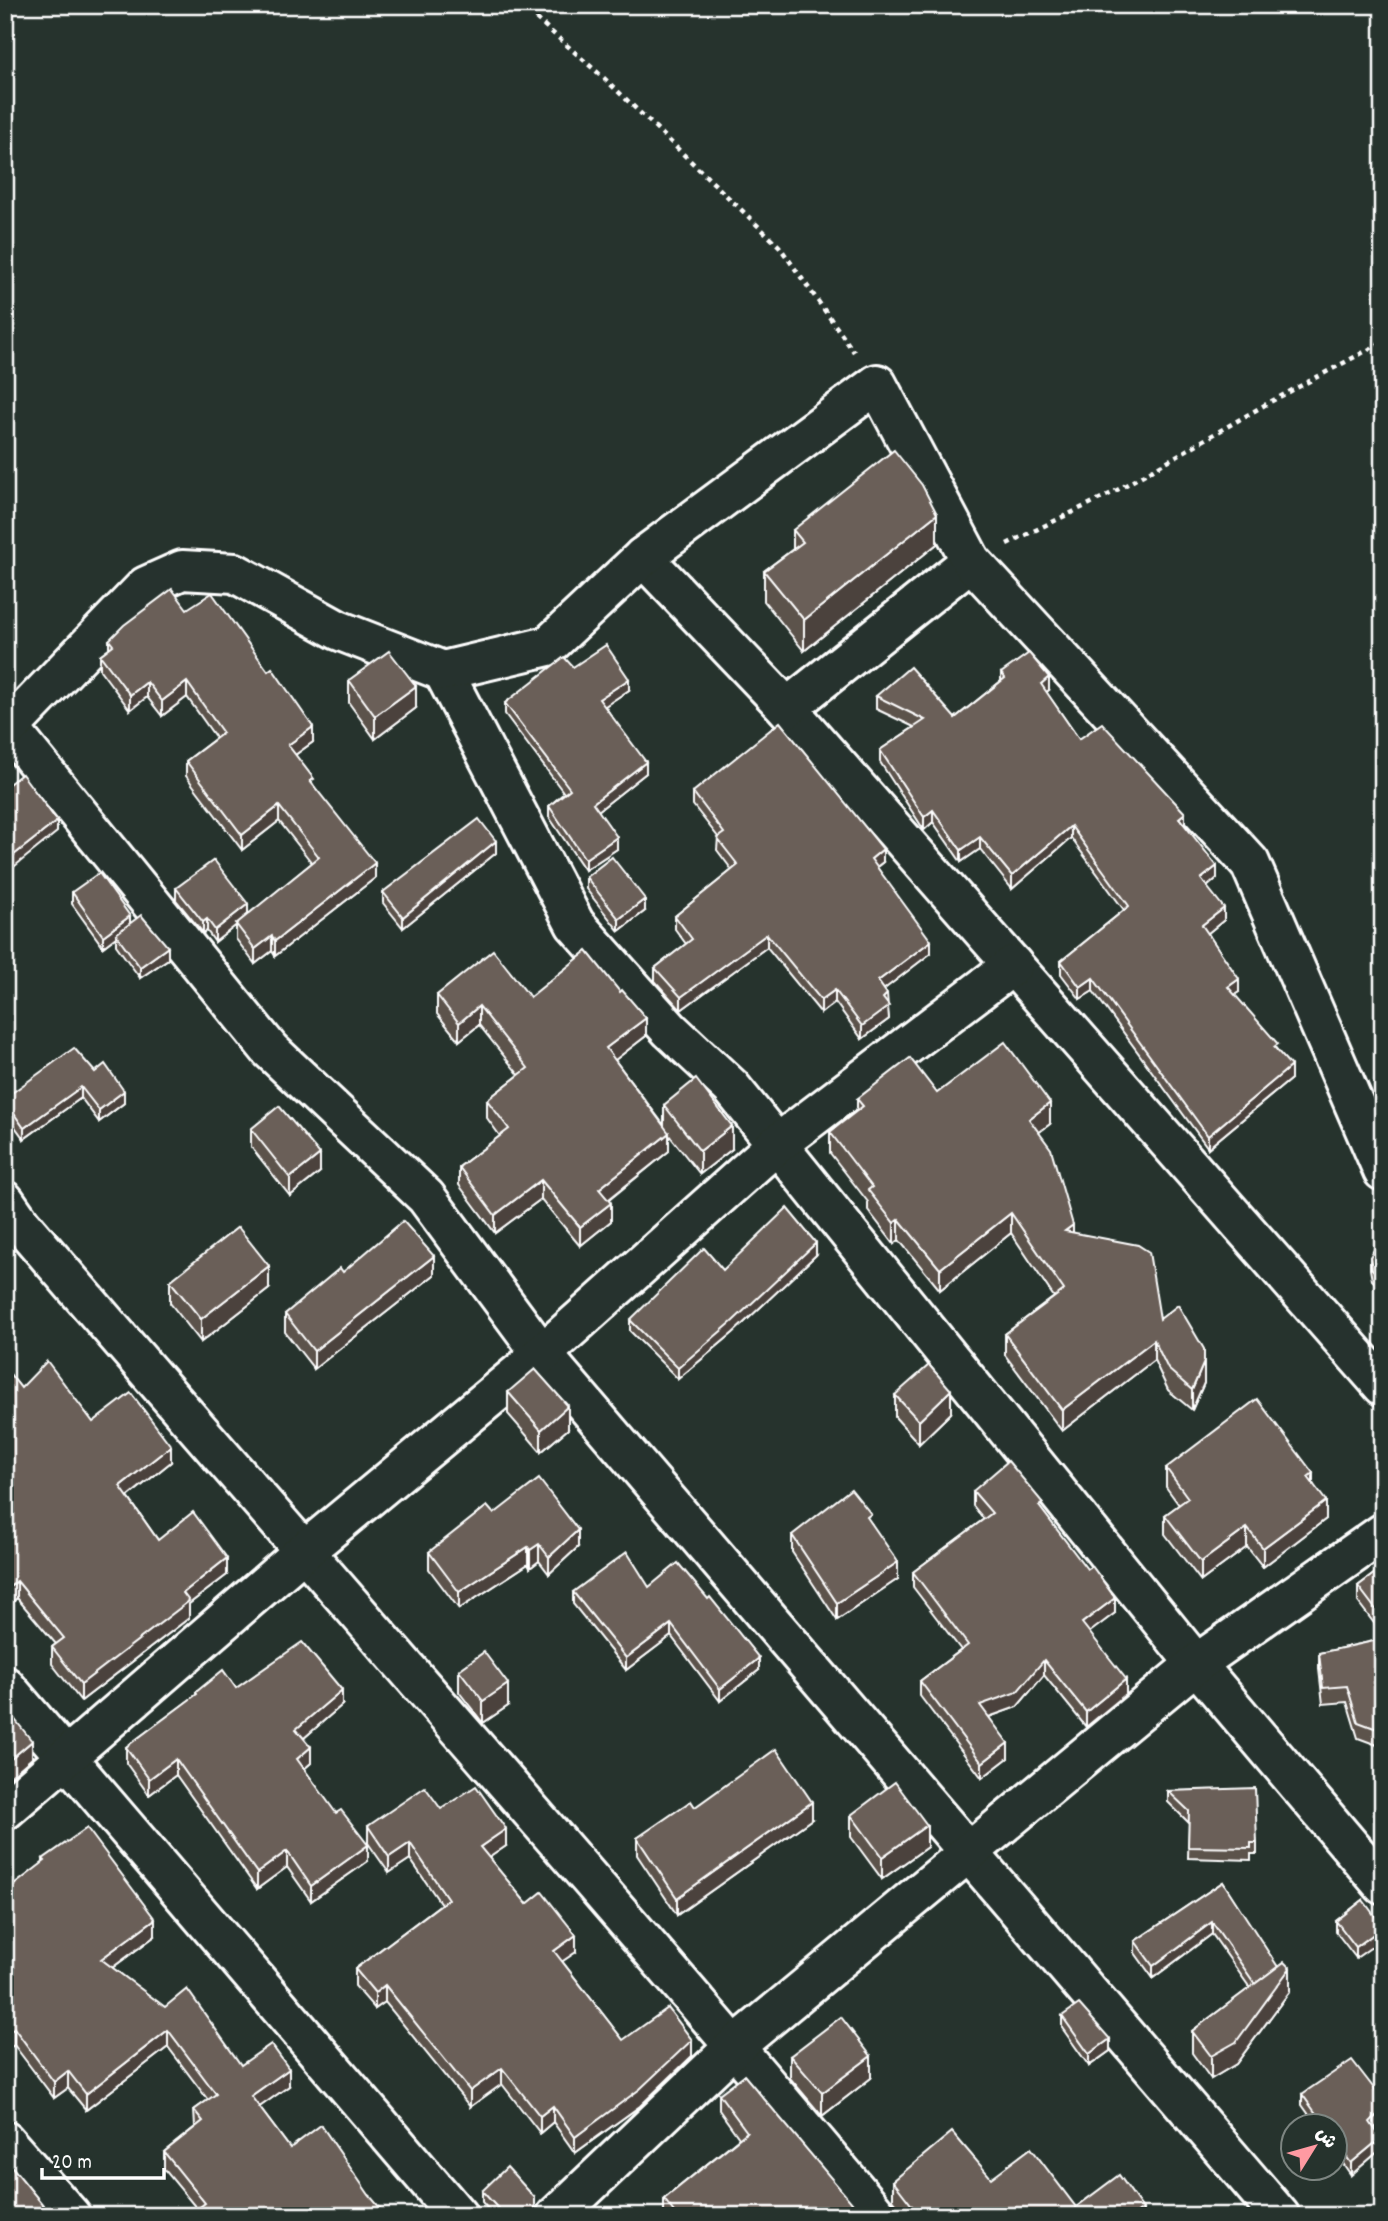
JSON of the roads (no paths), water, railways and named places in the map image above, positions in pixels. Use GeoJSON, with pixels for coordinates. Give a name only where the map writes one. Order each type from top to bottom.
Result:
{"type":"FeatureCollection","features":[{"type":"Feature","properties":{"kind":"street"},"geometry":{"type":"LineString","coordinates":[[1280,2216],[542,1353],[426,1197],[270,1050],[7,730],[146,586],[182,570],[235,573],[338,630],[443,671],[548,646],[643,557],[877,384],[971,561],[1250,863],[1383,1171]]}},
{"type":"Feature","properties":{"kind":"street"},"geometry":{"type":"LineString","coordinates":[[643,557],[788,708],[1383,1386]]}},
{"type":"Feature","properties":{"kind":"street"},"geometry":{"type":"LineString","coordinates":[[788,708],[971,561]]}},
{"type":"Feature","properties":{"kind":"street"},"geometry":{"type":"LineString","coordinates":[[443,671],[575,924],[670,1030],[731,1087],[1196,1664],[1383,1885]]}},
{"type":"Feature","properties":{"kind":"street"},"geometry":{"type":"LineString","coordinates":[[5,1810],[67,1760],[302,1553],[542,1353],[776,1145],[1013,965]]}},
{"type":"Feature","properties":{"kind":"street"},"geometry":{"type":"LineString","coordinates":[[5,1201],[30,1235],[302,1553],[735,2046],[878,2216]]}},
{"type":"Feature","properties":{"kind":"street"},"geometry":{"type":"LineString","coordinates":[[556,2216],[735,2046],[1196,1664],[1383,1533]]}},
{"type":"Feature","properties":{"kind":"street"},"geometry":{"type":"LineString","coordinates":[[5,1686],[458,2216]]}},
{"type":"Feature","properties":{"kind":"street"},"geometry":{"type":"LineString","coordinates":[[5,2141],[71,2216]]}}]}
